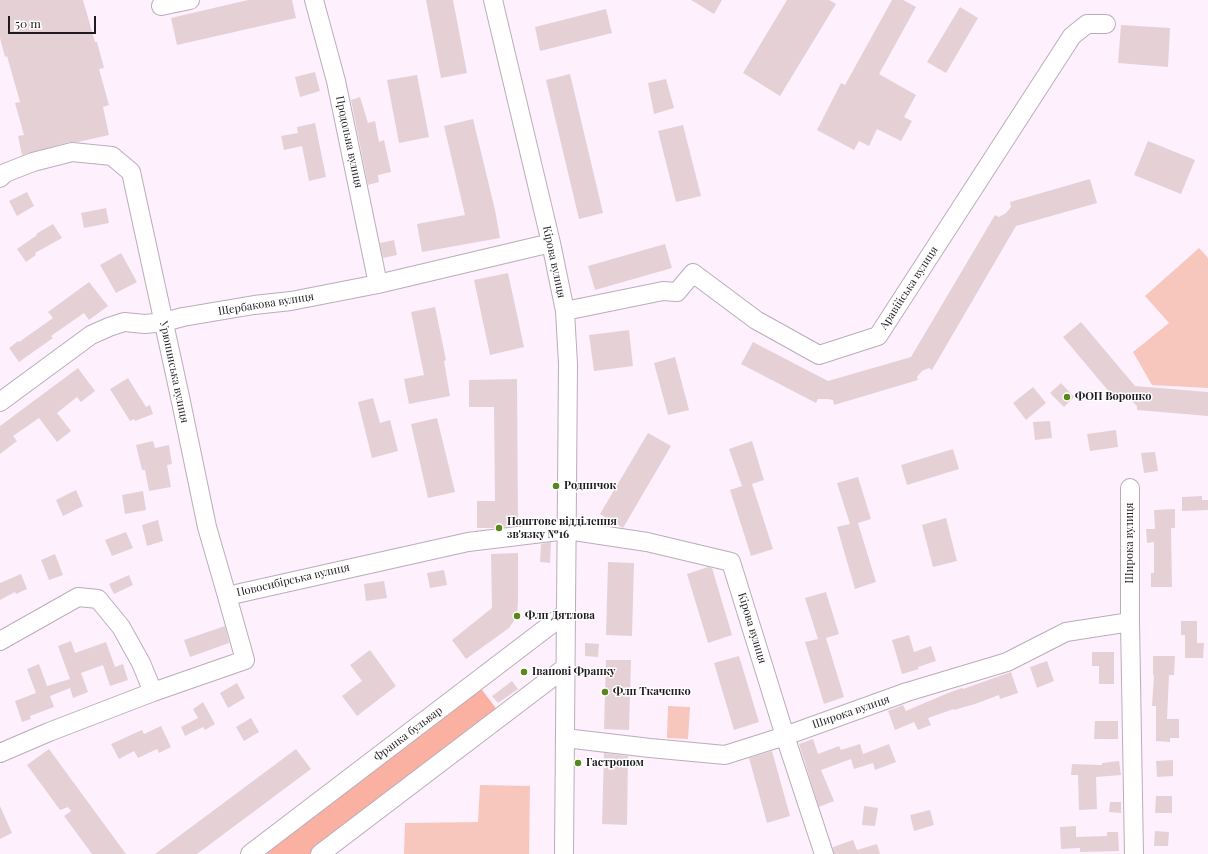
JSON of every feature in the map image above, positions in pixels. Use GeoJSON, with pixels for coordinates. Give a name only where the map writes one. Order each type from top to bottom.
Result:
{"type":"FeatureCollection","features":[{"type":"Feature","properties":{"kind":"street"},"geometry":{"type":"LineString","coordinates":[[161,6],[190,0]]}},
{"type":"Feature","properties":{"kind":"street","name":"Продольна вулиця"},"geometry":{"type":"LineString","coordinates":[[314,0],[336,81],[378,284]]}},
{"type":"Feature","properties":{"kind":"street","name":"Кірова вулиця"},"geometry":{"type":"LineString","coordinates":[[493,0],[551,243],[565,311],[568,364],[564,854]]}},
{"type":"Feature","properties":{"kind":"street","name":"Аравійська вулиця"},"geometry":{"type":"LineString","coordinates":[[565,311],[663,291],[677,292],[693,273],[756,320],[819,355],[878,336],[1072,36],[1087,24],[1106,24]]}},
{"type":"Feature","properties":{"kind":"street","name":"Урюпинська вулиця"},"geometry":{"type":"LineString","coordinates":[[0,178],[5,173],[33,162],[72,152],[112,156],[131,172],[207,526],[227,596]]}},
{"type":"Feature","properties":{"kind":"street","name":"Щербакова вулиця"},"geometry":{"type":"LineString","coordinates":[[0,402],[91,335],[124,322],[145,324],[164,322],[183,317],[247,306],[291,301],[378,284],[551,243]]}},
{"type":"Feature","properties":{"kind":"street","name":"Широка вулиця"},"geometry":{"type":"LineString","coordinates":[[1130,488],[1130,622],[1134,854]]}},
{"type":"Feature","properties":{"kind":"street","name":"Кірова вулиця"},"geometry":{"type":"LineString","coordinates":[[567,530],[648,542],[731,562],[785,736],[824,854]]}},
{"type":"Feature","properties":{"kind":"street","name":"Новосибірська вулиця"},"geometry":{"type":"LineString","coordinates":[[0,753],[42,735],[154,692],[245,660],[227,596],[468,542],[567,530]]}},
{"type":"Feature","properties":{"kind":"street"},"geometry":{"type":"LineString","coordinates":[[0,641],[78,597],[98,599],[121,627],[141,663],[154,692]]}},
{"type":"Feature","properties":{"kind":"street","name":"Франка бульвар"},"geometry":{"type":"LineString","coordinates":[[250,854],[566,613]]}},
{"type":"Feature","properties":{"kind":"street","name":"Широка вулиця"},"geometry":{"type":"LineString","coordinates":[[565,738],[724,755],[785,736],[907,692],[1007,662],[1066,632],[1130,622]]}},
{"type":"Feature","properties":{"kind":"street"},"geometry":{"type":"LineString","coordinates":[[320,854],[566,667]]}},
{"type":"Feature","properties":{"kind":"shaded area"},"geometry":{"type":"Polygon","coordinates":[[[1199,248],[1208,258],[1208,388],[1152,385],[1133,352],[1169,323],[1145,296],[1199,248]]]}},
{"type":"Feature","properties":{"kind":"shaded area"},"geometry":{"type":"Polygon","coordinates":[[[476,682],[501,715],[320,854],[250,854],[476,682]]]}},
{"type":"Feature","properties":{"kind":"shaded area"},"geometry":{"type":"Polygon","coordinates":[[[668,706],[690,707],[688,739],[667,738],[668,706]]]}},
{"type":"Feature","properties":{"kind":"shaded area"},"geometry":{"type":"Polygon","coordinates":[[[480,785],[530,786],[529,854],[404,854],[405,823],[478,822],[480,785]]]}},
{"type":"Feature","properties":{"kind":"building"},"geometry":{"type":"Polygon","coordinates":[[[0,0],[83,0],[104,68],[99,69],[109,105],[103,107],[109,135],[78,142],[69,142],[22,155],[18,136],[24,135],[15,103],[20,102],[7,56],[5,57],[0,38],[0,0]]]}},
{"type":"Feature","properties":{"kind":"building"},"geometry":{"type":"Polygon","coordinates":[[[248,0],[292,0],[296,18],[177,45],[171,18],[248,0]]]}},
{"type":"Feature","properties":{"kind":"building"},"geometry":{"type":"Polygon","coordinates":[[[426,0],[453,0],[467,73],[441,78],[426,0]]]}},
{"type":"Feature","properties":{"kind":"building"},"geometry":{"type":"Polygon","coordinates":[[[691,0],[722,0],[714,14],[691,0]]]}},
{"type":"Feature","properties":{"kind":"building"},"geometry":{"type":"Polygon","coordinates":[[[787,0],[829,0],[836,4],[780,96],[743,73],[787,0]]]}},
{"type":"Feature","properties":{"kind":"building"},"geometry":{"type":"Polygon","coordinates":[[[892,0],[903,0],[916,7],[879,74],[916,95],[904,117],[912,121],[901,141],[877,129],[869,146],[859,141],[854,150],[817,130],[841,83],[845,85],[892,0]]]}},
{"type":"Feature","properties":{"kind":"building"},"geometry":{"type":"Polygon","coordinates":[[[960,7],[978,18],[946,73],[927,62],[960,7]]]}},
{"type":"Feature","properties":{"kind":"building"},"geometry":{"type":"Polygon","coordinates":[[[606,9],[612,33],[540,51],[535,27],[606,9]]]}},
{"type":"Feature","properties":{"kind":"building"},"geometry":{"type":"Polygon","coordinates":[[[1121,25],[1170,28],[1168,67],[1118,63],[1121,25]]]}},
{"type":"Feature","properties":{"kind":"building"},"geometry":{"type":"Polygon","coordinates":[[[315,72],[320,91],[300,97],[295,77],[315,72]]]}},
{"type":"Feature","properties":{"kind":"building"},"geometry":{"type":"Polygon","coordinates":[[[570,74],[603,213],[579,219],[546,80],[570,74]]]}},
{"type":"Feature","properties":{"kind":"building"},"geometry":{"type":"Polygon","coordinates":[[[417,75],[429,137],[399,143],[387,80],[417,75]]]}},
{"type":"Feature","properties":{"kind":"building"},"geometry":{"type":"Polygon","coordinates":[[[666,79],[674,108],[654,114],[648,83],[666,79]]]}},
{"type":"Feature","properties":{"kind":"building"},"geometry":{"type":"Polygon","coordinates":[[[360,97],[368,123],[375,121],[379,142],[384,140],[391,172],[378,175],[379,182],[368,185],[351,100],[360,97]]]}},
{"type":"Feature","properties":{"kind":"building"},"geometry":{"type":"Polygon","coordinates":[[[473,119],[495,210],[500,238],[422,252],[417,224],[465,215],[444,126],[473,119]]]}},
{"type":"Feature","properties":{"kind":"building"},"geometry":{"type":"Polygon","coordinates":[[[315,123],[326,177],[309,181],[302,146],[284,150],[281,136],[298,133],[297,127],[315,123]]]}},
{"type":"Feature","properties":{"kind":"building"},"geometry":{"type":"Polygon","coordinates":[[[683,125],[701,196],[676,202],[658,131],[683,125]]]}},
{"type":"Feature","properties":{"kind":"building"},"geometry":{"type":"Polygon","coordinates":[[[1148,141],[1195,160],[1181,194],[1134,175],[1148,141]]]}},
{"type":"Feature","properties":{"kind":"building"},"geometry":{"type":"Polygon","coordinates":[[[1090,179],[1097,203],[1016,226],[932,370],[929,368],[922,371],[917,377],[918,380],[834,405],[833,400],[827,399],[818,399],[816,403],[741,364],[753,342],[828,381],[911,357],[995,215],[999,217],[1006,213],[1011,207],[1010,202],[1090,179]]]}},
{"type":"Feature","properties":{"kind":"building"},"geometry":{"type":"Polygon","coordinates":[[[27,192],[34,206],[17,216],[9,201],[27,192]]]}},
{"type":"Feature","properties":{"kind":"building"},"geometry":{"type":"Polygon","coordinates":[[[106,208],[109,223],[84,228],[81,213],[106,208]]]}},
{"type":"Feature","properties":{"kind":"building"},"geometry":{"type":"Polygon","coordinates":[[[53,224],[62,238],[35,253],[36,255],[26,262],[17,249],[37,235],[36,234],[53,224]]]}},
{"type":"Feature","properties":{"kind":"building"},"geometry":{"type":"Polygon","coordinates":[[[394,240],[397,255],[383,258],[380,243],[394,240]]]}},
{"type":"Feature","properties":{"kind":"building"},"geometry":{"type":"Polygon","coordinates":[[[665,244],[672,268],[595,290],[588,266],[665,244]]]}},
{"type":"Feature","properties":{"kind":"building"},"geometry":{"type":"Polygon","coordinates":[[[121,253],[137,282],[116,293],[100,265],[121,253]]]}},
{"type":"Feature","properties":{"kind":"building"},"geometry":{"type":"Polygon","coordinates":[[[508,273],[524,347],[490,355],[474,280],[508,273]]]}},
{"type":"Feature","properties":{"kind":"building"},"geometry":{"type":"Polygon","coordinates":[[[89,282],[108,306],[89,320],[84,313],[51,336],[53,338],[19,362],[9,348],[53,318],[48,312],[89,282]]]}},
{"type":"Feature","properties":{"kind":"building"},"geometry":{"type":"Polygon","coordinates":[[[435,307],[446,360],[444,361],[450,396],[409,404],[404,379],[424,375],[411,312],[435,307]]]}},
{"type":"Feature","properties":{"kind":"building"},"geometry":{"type":"Polygon","coordinates":[[[1081,322],[1135,386],[1208,392],[1208,416],[1137,410],[1137,406],[1129,399],[1120,396],[1116,400],[1063,337],[1081,322]]]}},
{"type":"Feature","properties":{"kind":"building"},"geometry":{"type":"Polygon","coordinates":[[[629,330],[633,366],[594,371],[589,335],[629,330]]]}},
{"type":"Feature","properties":{"kind":"building"},"geometry":{"type":"Polygon","coordinates":[[[675,357],[689,410],[668,415],[654,363],[675,357]]]}},
{"type":"Feature","properties":{"kind":"building"},"geometry":{"type":"Polygon","coordinates":[[[78,368],[95,391],[81,402],[77,397],[57,413],[71,431],[57,442],[39,418],[13,436],[17,441],[0,454],[0,426],[78,368]]]}},
{"type":"Feature","properties":{"kind":"building"},"geometry":{"type":"Polygon","coordinates":[[[128,378],[146,407],[150,405],[153,414],[135,421],[134,419],[130,421],[110,389],[128,378]]]}},
{"type":"Feature","properties":{"kind":"building"},"geometry":{"type":"Polygon","coordinates":[[[517,379],[518,525],[495,528],[477,528],[477,501],[495,501],[494,407],[469,407],[469,380],[517,379]]]}},
{"type":"Feature","properties":{"kind":"building"},"geometry":{"type":"Polygon","coordinates":[[[1061,383],[1074,397],[1064,407],[1050,393],[1061,383]]]}},
{"type":"Feature","properties":{"kind":"building"},"geometry":{"type":"Polygon","coordinates":[[[1033,387],[1046,403],[1026,420],[1013,403],[1033,387]]]}},
{"type":"Feature","properties":{"kind":"building"},"geometry":{"type":"Polygon","coordinates":[[[373,398],[380,423],[390,420],[398,451],[372,458],[358,402],[373,398]]]}},
{"type":"Feature","properties":{"kind":"building"},"geometry":{"type":"Polygon","coordinates":[[[437,418],[455,492],[428,498],[411,424],[437,418]]]}},
{"type":"Feature","properties":{"kind":"building"},"geometry":{"type":"Polygon","coordinates":[[[1050,421],[1052,438],[1035,440],[1033,422],[1050,421]]]}},
{"type":"Feature","properties":{"kind":"building"},"geometry":{"type":"Polygon","coordinates":[[[1116,430],[1118,447],[1090,451],[1087,434],[1116,430]]]}},
{"type":"Feature","properties":{"kind":"building"},"geometry":{"type":"Polygon","coordinates":[[[648,433],[671,446],[623,528],[600,514],[648,433]]]}},
{"type":"Feature","properties":{"kind":"building"},"geometry":{"type":"Polygon","coordinates":[[[153,441],[155,448],[169,445],[172,464],[167,465],[171,487],[149,491],[145,470],[142,470],[136,445],[153,441]]]}},
{"type":"Feature","properties":{"kind":"building"},"geometry":{"type":"Polygon","coordinates":[[[752,441],[764,480],[752,484],[773,549],[751,556],[730,490],[742,486],[729,449],[752,441]]]}},
{"type":"Feature","properties":{"kind":"building"},"geometry":{"type":"Polygon","coordinates":[[[953,449],[959,469],[907,485],[901,465],[953,449]]]}},
{"type":"Feature","properties":{"kind":"building"},"geometry":{"type":"Polygon","coordinates":[[[1155,452],[1158,471],[1144,473],[1141,453],[1155,452]]]}},
{"type":"Feature","properties":{"kind":"building"},"geometry":{"type":"Polygon","coordinates":[[[858,477],[871,519],[858,523],[876,582],[855,589],[837,527],[850,524],[837,483],[858,477]]]}},
{"type":"Feature","properties":{"kind":"building"},"geometry":{"type":"Polygon","coordinates":[[[76,490],[83,506],[63,516],[56,500],[76,490]]]}},
{"type":"Feature","properties":{"kind":"building"},"geometry":{"type":"Polygon","coordinates":[[[143,491],[146,510],[125,514],[122,495],[143,491]]]}},
{"type":"Feature","properties":{"kind":"building"},"geometry":{"type":"Polygon","coordinates":[[[1202,496],[1202,500],[1208,500],[1208,510],[1182,511],[1182,497],[1202,496]]]}},
{"type":"Feature","properties":{"kind":"building"},"geometry":{"type":"Polygon","coordinates":[[[1175,509],[1175,528],[1171,528],[1172,587],[1151,587],[1151,573],[1154,573],[1154,542],[1147,543],[1146,529],[1155,529],[1154,510],[1175,509]]]}},
{"type":"Feature","properties":{"kind":"building"},"geometry":{"type":"Polygon","coordinates":[[[946,518],[957,561],[933,567],[922,525],[946,518]]]}},
{"type":"Feature","properties":{"kind":"building"},"geometry":{"type":"Polygon","coordinates":[[[158,520],[163,541],[147,546],[142,525],[158,520]]]}},
{"type":"Feature","properties":{"kind":"building"},"geometry":{"type":"Polygon","coordinates":[[[126,532],[133,548],[112,556],[105,540],[126,532]]]}},
{"type":"Feature","properties":{"kind":"building"},"geometry":{"type":"Polygon","coordinates":[[[551,542],[550,563],[540,562],[541,544],[551,542]]]}},
{"type":"Feature","properties":{"kind":"building"},"geometry":{"type":"Polygon","coordinates":[[[518,553],[517,616],[509,628],[466,659],[452,640],[492,608],[491,554],[518,553]]]}},
{"type":"Feature","properties":{"kind":"building"},"geometry":{"type":"Polygon","coordinates":[[[55,554],[63,575],[49,580],[41,560],[55,554]]]}},
{"type":"Feature","properties":{"kind":"building"},"geometry":{"type":"Polygon","coordinates":[[[608,562],[634,563],[632,636],[606,635],[608,562]]]}},
{"type":"Feature","properties":{"kind":"building"},"geometry":{"type":"Polygon","coordinates":[[[708,567],[712,568],[732,635],[708,643],[687,574],[708,567]]]}},
{"type":"Feature","properties":{"kind":"building"},"geometry":{"type":"Polygon","coordinates":[[[444,570],[447,585],[430,588],[427,573],[444,570]]]}},
{"type":"Feature","properties":{"kind":"building"},"geometry":{"type":"Polygon","coordinates":[[[21,574],[27,589],[16,594],[15,592],[0,600],[0,583],[21,574]]]}},
{"type":"Feature","properties":{"kind":"building"},"geometry":{"type":"Polygon","coordinates":[[[129,575],[133,585],[114,594],[109,584],[129,575]]]}},
{"type":"Feature","properties":{"kind":"building"},"geometry":{"type":"Polygon","coordinates":[[[384,581],[387,598],[366,601],[364,584],[384,581]]]}},
{"type":"Feature","properties":{"kind":"building"},"geometry":{"type":"Polygon","coordinates":[[[826,592],[839,634],[826,638],[844,697],[824,704],[805,642],[818,639],[805,598],[826,592]]]}},
{"type":"Feature","properties":{"kind":"building"},"geometry":{"type":"Polygon","coordinates":[[[1181,621],[1197,621],[1197,643],[1204,643],[1203,658],[1185,658],[1185,635],[1181,635],[1181,621]]]}},
{"type":"Feature","properties":{"kind":"building"},"geometry":{"type":"Polygon","coordinates":[[[225,626],[229,643],[190,657],[184,640],[225,626]]]}},
{"type":"Feature","properties":{"kind":"building"},"geometry":{"type":"Polygon","coordinates":[[[909,635],[914,652],[931,646],[936,661],[918,667],[919,669],[902,674],[892,640],[909,635]]]}},
{"type":"Feature","properties":{"kind":"building"},"geometry":{"type":"Polygon","coordinates":[[[71,641],[75,653],[106,642],[115,667],[123,664],[128,680],[110,686],[103,665],[81,673],[88,692],[73,698],[70,688],[50,696],[54,707],[30,716],[31,719],[22,722],[15,701],[36,693],[27,669],[39,664],[47,686],[70,679],[58,646],[71,641]]]}},
{"type":"Feature","properties":{"kind":"building"},"geometry":{"type":"Polygon","coordinates":[[[585,643],[599,644],[598,657],[585,656],[585,643]]]}},
{"type":"Feature","properties":{"kind":"building"},"geometry":{"type":"Polygon","coordinates":[[[370,650],[396,686],[357,716],[342,696],[362,681],[350,665],[370,650]]]}},
{"type":"Feature","properties":{"kind":"building"},"geometry":{"type":"Polygon","coordinates":[[[1092,652],[1114,652],[1114,684],[1099,684],[1099,666],[1092,666],[1092,652]]]}},
{"type":"Feature","properties":{"kind":"building"},"geometry":{"type":"Polygon","coordinates":[[[739,656],[759,722],[734,730],[714,663],[739,656]]]}},
{"type":"Feature","properties":{"kind":"building"},"geometry":{"type":"Polygon","coordinates":[[[1153,656],[1175,656],[1174,675],[1169,675],[1167,719],[1179,719],[1179,738],[1170,738],[1170,742],[1156,741],[1156,706],[1152,706],[1154,675],[1153,656]]]}},
{"type":"Feature","properties":{"kind":"building"},"geometry":{"type":"Polygon","coordinates":[[[606,660],[631,660],[629,730],[604,729],[606,660]]]}},
{"type":"Feature","properties":{"kind":"building"},"geometry":{"type":"Polygon","coordinates":[[[1047,661],[1054,681],[1037,688],[1030,667],[1047,661]]]}},
{"type":"Feature","properties":{"kind":"building"},"geometry":{"type":"Polygon","coordinates":[[[1011,672],[1018,693],[1000,699],[999,695],[928,718],[931,725],[918,730],[914,722],[895,730],[888,711],[903,705],[906,711],[948,693],[1011,672]]]}},
{"type":"Feature","properties":{"kind":"building"},"geometry":{"type":"Polygon","coordinates":[[[512,681],[518,689],[498,703],[492,696],[512,681]]]}},
{"type":"Feature","properties":{"kind":"building"},"geometry":{"type":"Polygon","coordinates":[[[237,683],[245,698],[228,708],[220,693],[237,683]]]}},
{"type":"Feature","properties":{"kind":"building"},"geometry":{"type":"Polygon","coordinates":[[[203,702],[215,724],[205,730],[203,727],[185,736],[181,727],[198,718],[193,709],[203,702]]]}},
{"type":"Feature","properties":{"kind":"building"},"geometry":{"type":"Polygon","coordinates":[[[251,718],[259,732],[244,741],[236,727],[251,718]]]}},
{"type":"Feature","properties":{"kind":"building"},"geometry":{"type":"Polygon","coordinates":[[[1095,721],[1118,721],[1118,739],[1094,739],[1095,721]]]}},
{"type":"Feature","properties":{"kind":"building"},"geometry":{"type":"Polygon","coordinates":[[[161,726],[171,747],[159,753],[157,749],[138,758],[134,751],[119,759],[111,744],[142,730],[144,734],[161,726]]]}},
{"type":"Feature","properties":{"kind":"building"},"geometry":{"type":"Polygon","coordinates":[[[813,739],[818,754],[839,746],[841,750],[860,744],[863,754],[889,744],[896,762],[875,770],[873,763],[854,769],[851,759],[821,770],[834,801],[819,807],[799,744],[813,739]]]}},
{"type":"Feature","properties":{"kind":"building"},"geometry":{"type":"Polygon","coordinates":[[[49,749],[126,854],[92,854],[64,816],[71,811],[68,807],[60,810],[27,765],[49,749]]]}},
{"type":"Feature","properties":{"kind":"building"},"geometry":{"type":"Polygon","coordinates":[[[296,749],[311,769],[197,854],[155,854],[296,749]]]}},
{"type":"Feature","properties":{"kind":"building"},"geometry":{"type":"Polygon","coordinates":[[[772,751],[790,816],[767,823],[749,758],[772,751]]]}},
{"type":"Feature","properties":{"kind":"building"},"geometry":{"type":"Polygon","coordinates":[[[604,753],[628,756],[627,825],[602,824],[604,753]]]}},
{"type":"Feature","properties":{"kind":"building"},"geometry":{"type":"Polygon","coordinates":[[[1173,760],[1173,776],[1157,777],[1156,761],[1173,760]]]}},
{"type":"Feature","properties":{"kind":"building"},"geometry":{"type":"Polygon","coordinates":[[[1119,761],[1121,775],[1096,777],[1097,809],[1079,810],[1078,775],[1071,775],[1072,764],[1102,765],[1102,763],[1119,761]]]}},
{"type":"Feature","properties":{"kind":"building"},"geometry":{"type":"Polygon","coordinates":[[[1156,796],[1172,796],[1172,813],[1155,813],[1156,796]]]}},
{"type":"Feature","properties":{"kind":"building"},"geometry":{"type":"Polygon","coordinates":[[[1110,802],[1121,802],[1121,813],[1109,812],[1110,802]]]}},
{"type":"Feature","properties":{"kind":"building"},"geometry":{"type":"Polygon","coordinates":[[[0,806],[12,833],[0,839],[0,806]]]}},
{"type":"Feature","properties":{"kind":"building"},"geometry":{"type":"Polygon","coordinates":[[[864,806],[878,808],[875,826],[862,825],[864,806]]]}},
{"type":"Feature","properties":{"kind":"building"},"geometry":{"type":"Polygon","coordinates":[[[930,810],[934,825],[914,831],[910,815],[930,810]]]}},
{"type":"Feature","properties":{"kind":"building"},"geometry":{"type":"Polygon","coordinates":[[[1076,826],[1076,837],[1107,836],[1107,832],[1118,832],[1119,851],[1080,852],[1080,848],[1061,849],[1060,827],[1076,826]]]}},
{"type":"Feature","properties":{"kind":"building"},"geometry":{"type":"Polygon","coordinates":[[[1155,831],[1169,832],[1168,846],[1154,846],[1155,831]]]}},
{"type":"Feature","properties":{"kind":"building"},"geometry":{"type":"Polygon","coordinates":[[[853,840],[857,850],[877,844],[880,854],[834,854],[833,847],[853,840]]]}},
{"type":"Feature","properties":{"kind":"place","name":"ФОП Воронко"},"geometry":{"type":"Point","coordinates":[1067,397]}},
{"type":"Feature","properties":{"kind":"place","name":"Родничок"},"geometry":{"type":"Point","coordinates":[556,486]}},
{"type":"Feature","properties":{"kind":"place","name":"Поштове відділення зв'язку №16"},"geometry":{"type":"Point","coordinates":[499,528]}},
{"type":"Feature","properties":{"kind":"place","name":"Флп Дятлова"},"geometry":{"type":"Point","coordinates":[517,616]}},
{"type":"Feature","properties":{"kind":"place","name":"Іванові Франку"},"geometry":{"type":"Point","coordinates":[524,672]}},
{"type":"Feature","properties":{"kind":"place","name":"Флп Ткаченко"},"geometry":{"type":"Point","coordinates":[605,692]}},
{"type":"Feature","properties":{"kind":"place","name":"Гастроном"},"geometry":{"type":"Point","coordinates":[578,763]}}]}
